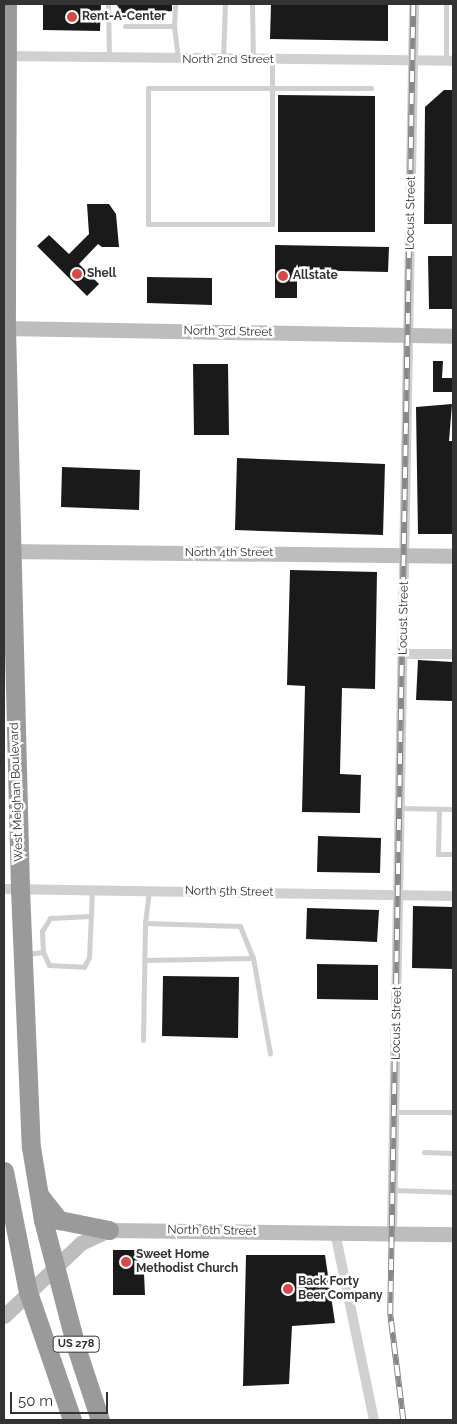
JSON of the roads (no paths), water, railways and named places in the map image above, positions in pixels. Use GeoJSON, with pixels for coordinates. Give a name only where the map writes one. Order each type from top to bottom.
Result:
{"type":"FeatureCollection","features":[{"type":"Feature","properties":{"kind":"highway","name":"West Meighan Boulevard"},"geometry":{"type":"LineString","coordinates":[[7,4],[5,328],[12,889],[22,955],[31,1147],[55,1267],[100,1420]]}},
{"type":"Feature","properties":{"kind":"highway"},"geometry":{"type":"LineString","coordinates":[[6,56],[16,4]]}},
{"type":"Feature","properties":{"kind":"highway","name":"US 278"},"geometry":{"type":"LineString","coordinates":[[4,1170],[28,1292],[72,1420]]}},
{"type":"Feature","properties":{"kind":"highway"},"geometry":{"type":"LineString","coordinates":[[39,1194],[58,1220],[109,1230]]}},
{"type":"Feature","properties":{"kind":"street","name":"Locust Street"},"geometry":{"type":"LineString","coordinates":[[392,1233],[400,896],[414,4]]}},
{"type":"Feature","properties":{"kind":"street","name":"North 2nd Street"},"geometry":{"type":"LineString","coordinates":[[6,56],[223,60],[450,61]]}},
{"type":"Feature","properties":{"kind":"street","name":"North 3rd Street"},"geometry":{"type":"LineString","coordinates":[[5,328],[453,336]]}},
{"type":"Feature","properties":{"kind":"street","name":"North 4th Street"},"geometry":{"type":"LineString","coordinates":[[8,551],[453,556]]}},
{"type":"Feature","properties":{"kind":"street"},"geometry":{"type":"LineString","coordinates":[[404,654],[453,654]]}},
{"type":"Feature","properties":{"kind":"street","name":"North 5th Street"},"geometry":{"type":"LineString","coordinates":[[12,889],[453,896]]}},
{"type":"Feature","properties":{"kind":"street","name":"North 6th Street"},"geometry":{"type":"LineString","coordinates":[[4,1316],[81,1243],[109,1230],[453,1234]]}},
{"type":"Feature","properties":{"kind":"street"},"geometry":{"type":"LineString","coordinates":[[335,1232],[374,1420]]}},
{"type":"Feature","properties":{"kind":"lane"},"geometry":{"type":"LineString","coordinates":[[108,4],[109,58]]}},
{"type":"Feature","properties":{"kind":"lane"},"geometry":{"type":"LineString","coordinates":[[175,4],[174,26],[178,59]]}},
{"type":"Feature","properties":{"kind":"lane"},"geometry":{"type":"LineString","coordinates":[[223,60],[225,4]]}},
{"type":"Feature","properties":{"kind":"lane"},"geometry":{"type":"LineString","coordinates":[[252,4],[253,60]]}},
{"type":"Feature","properties":{"kind":"lane"},"geometry":{"type":"LineString","coordinates":[[446,4],[450,61]]}},
{"type":"Feature","properties":{"kind":"lane"},"geometry":{"type":"LineString","coordinates":[[125,26],[174,26]]}},
{"type":"Feature","properties":{"kind":"lane"},"geometry":{"type":"LineString","coordinates":[[272,60],[272,88],[272,224],[148,224],[148,88],[272,88],[370,88]]}},
{"type":"Feature","properties":{"kind":"lane"},"geometry":{"type":"LineString","coordinates":[[401,808],[453,809]]}},
{"type":"Feature","properties":{"kind":"lane"},"geometry":{"type":"LineString","coordinates":[[439,809],[438,854],[453,854]]}},
{"type":"Feature","properties":{"kind":"lane"},"geometry":{"type":"LineString","coordinates":[[91,916],[50,918],[42,931],[43,952],[49,965],[84,966],[89,957],[91,916],[92,890]]}},
{"type":"Feature","properties":{"kind":"lane"},"geometry":{"type":"LineString","coordinates":[[143,1040],[145,923],[149,891]]}},
{"type":"Feature","properties":{"kind":"lane"},"geometry":{"type":"LineString","coordinates":[[145,923],[235,924],[244,930],[253,958],[270,1053]]}},
{"type":"Feature","properties":{"kind":"lane"},"geometry":{"type":"LineString","coordinates":[[22,955],[43,952]]}},
{"type":"Feature","properties":{"kind":"lane"},"geometry":{"type":"LineString","coordinates":[[144,960],[253,958]]}},
{"type":"Feature","properties":{"kind":"lane"},"geometry":{"type":"LineString","coordinates":[[395,1112],[453,1112]]}},
{"type":"Feature","properties":{"kind":"lane"},"geometry":{"type":"LineString","coordinates":[[424,1152],[453,1153]]}},
{"type":"Feature","properties":{"kind":"lane"},"geometry":{"type":"LineString","coordinates":[[394,1190],[453,1192]]}},
{"type":"Feature","properties":{"kind":"railway"},"geometry":{"type":"LineString","coordinates":[[403,1420],[390,1314],[413,4]]}},
{"type":"Feature","properties":{"kind":"place","name":"Rent-A-Center"},"geometry":{"type":"Point","coordinates":[72,17]}},
{"type":"Feature","properties":{"kind":"place","name":"Shell"},"geometry":{"type":"Point","coordinates":[77,274]}},
{"type":"Feature","properties":{"kind":"place","name":"Allstate"},"geometry":{"type":"Point","coordinates":[283,276]}},
{"type":"Feature","properties":{"kind":"place","name":"Sweet Home Methodist Church"},"geometry":{"type":"Point","coordinates":[126,1262]}},
{"type":"Feature","properties":{"kind":"place","name":"Back Forty Beer Company"},"geometry":{"type":"Point","coordinates":[288,1289]}}]}
